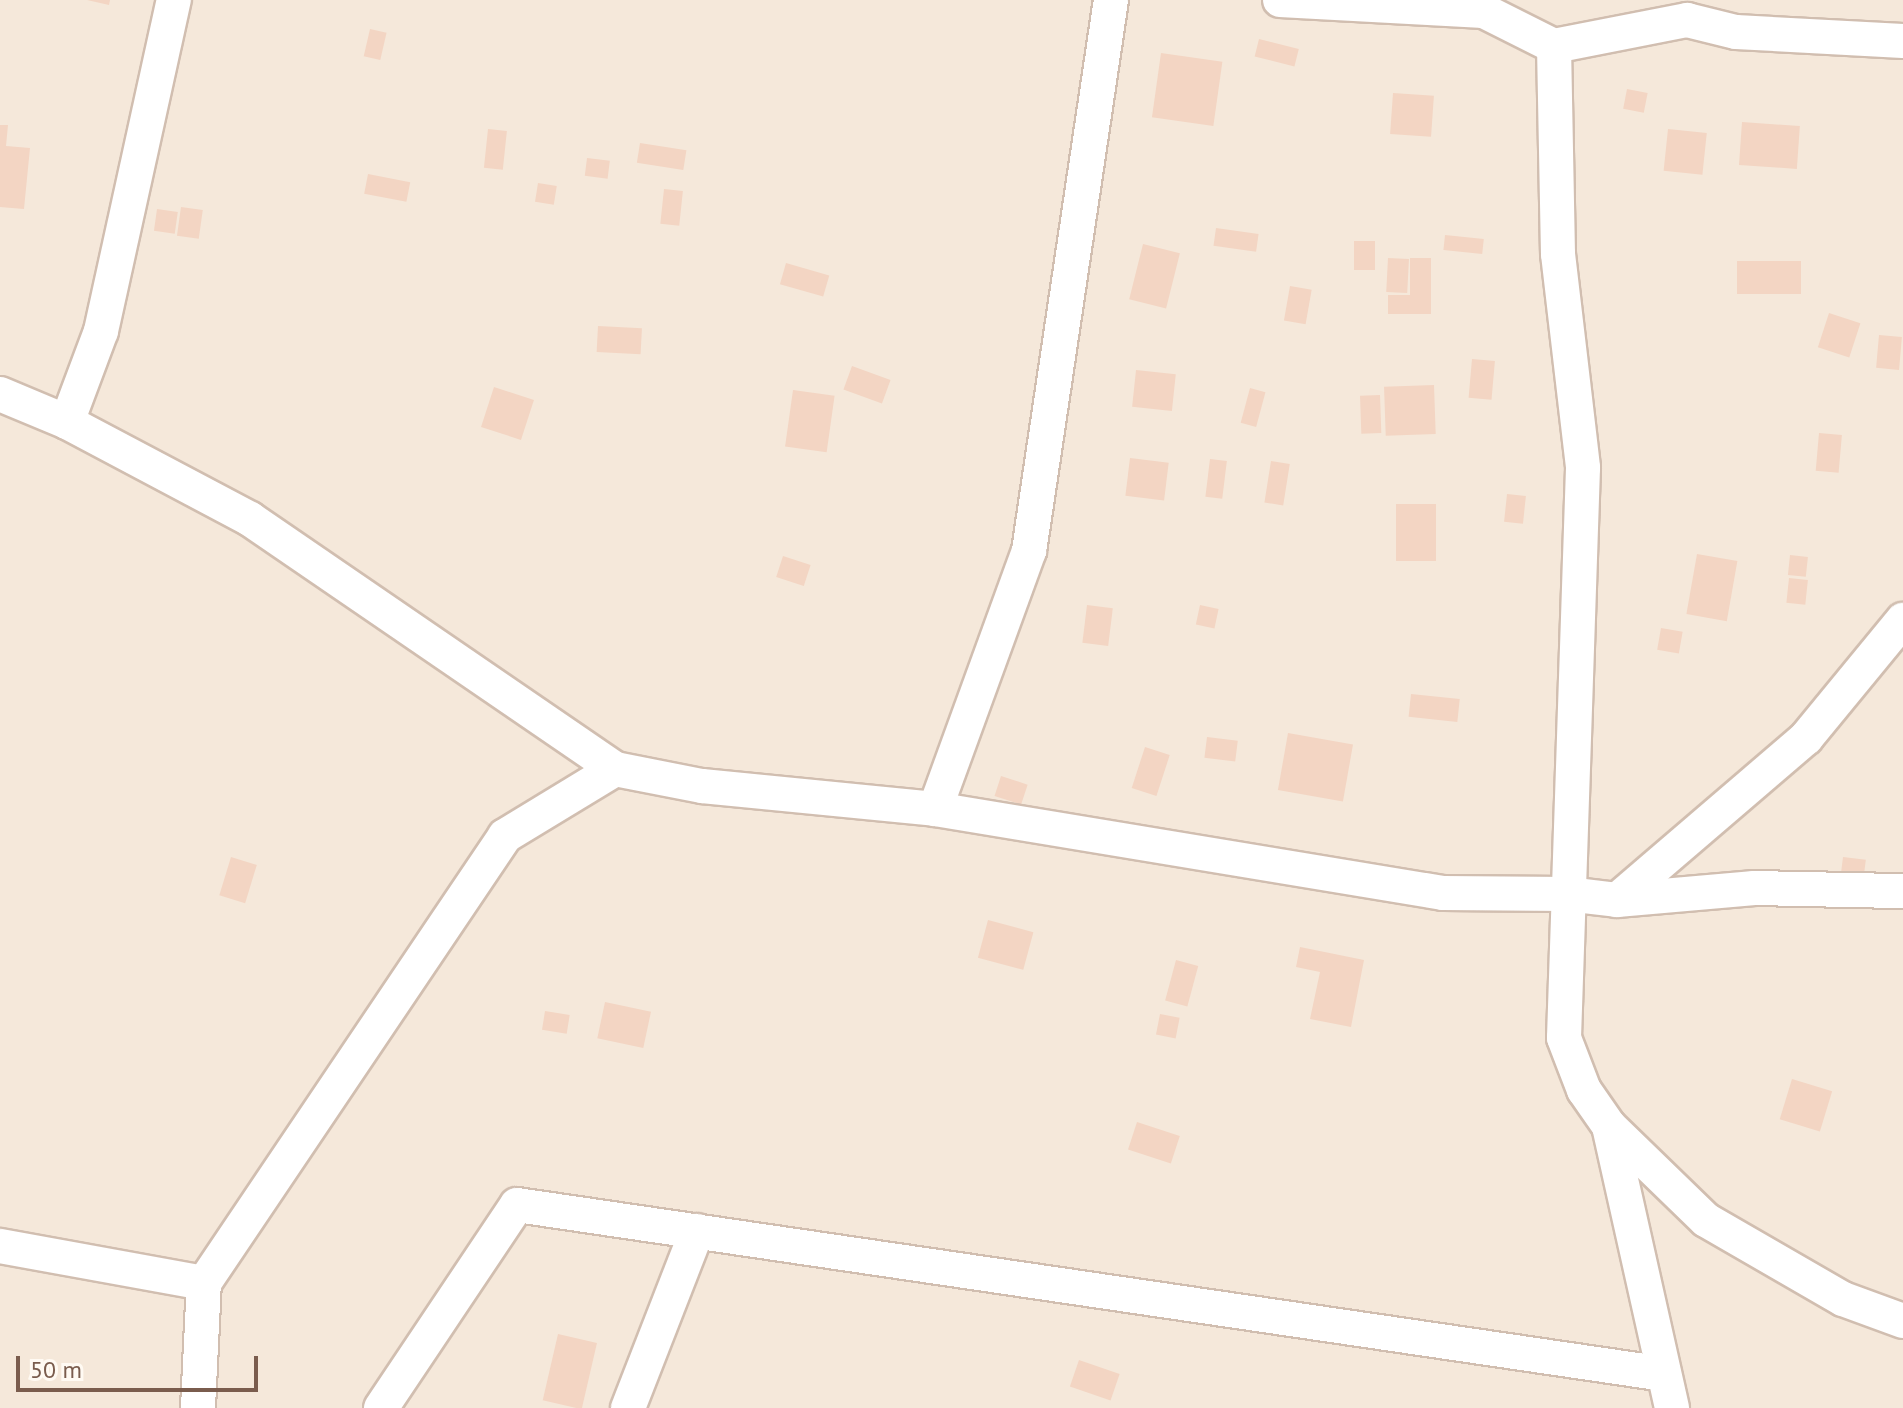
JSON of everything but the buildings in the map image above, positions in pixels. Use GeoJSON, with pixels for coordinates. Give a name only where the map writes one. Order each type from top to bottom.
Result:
{"type":"FeatureCollection","features":[{"type":"Feature","properties":{"kind":"street"},"geometry":{"type":"LineString","coordinates":[[67,422],[101,331],[174,0]]}},
{"type":"Feature","properties":{"kind":"street"},"geometry":{"type":"LineString","coordinates":[[935,809],[1029,551],[1111,0]]}},
{"type":"Feature","properties":{"kind":"street"},"geometry":{"type":"LineString","coordinates":[[1280,0],[1486,6],[1554,46],[1690,10],[1736,32],[1903,41]]}},
{"type":"Feature","properties":{"kind":"street"},"geometry":{"type":"LineString","coordinates":[[1554,46],[1558,254],[1583,468],[1564,1038],[1584,1090],[1609,1126],[1706,1220],[1843,1299],[1903,1321]]}},
{"type":"Feature","properties":{"kind":"street"},"geometry":{"type":"LineString","coordinates":[[0,394],[67,422],[250,519],[615,769],[702,786],[935,809],[1443,893],[1567,894],[1617,900],[1754,888],[1903,891]]}},
{"type":"Feature","properties":{"kind":"street"},"geometry":{"type":"LineString","coordinates":[[1617,900],[1806,738],[1903,620]]}},
{"type":"Feature","properties":{"kind":"street"},"geometry":{"type":"LineString","coordinates":[[198,1408],[204,1283],[505,836],[615,769]]}},
{"type":"Feature","properties":{"kind":"street"},"geometry":{"type":"LineString","coordinates":[[1609,1126],[1672,1408]]}},
{"type":"Feature","properties":{"kind":"street"},"geometry":{"type":"LineString","coordinates":[[381,1408],[517,1205],[1664,1374]]}},
{"type":"Feature","properties":{"kind":"street"},"geometry":{"type":"LineString","coordinates":[[628,1408],[697,1231]]}},
{"type":"Feature","properties":{"kind":"street"},"geometry":{"type":"LineString","coordinates":[[0,1246],[204,1283]]}},
{"type":"Feature","properties":{"kind":"shaded area"},"geometry":{"type":"Polygon","coordinates":[[[0,0],[1903,0],[1903,1408],[0,1408],[0,0]]]}}]}
